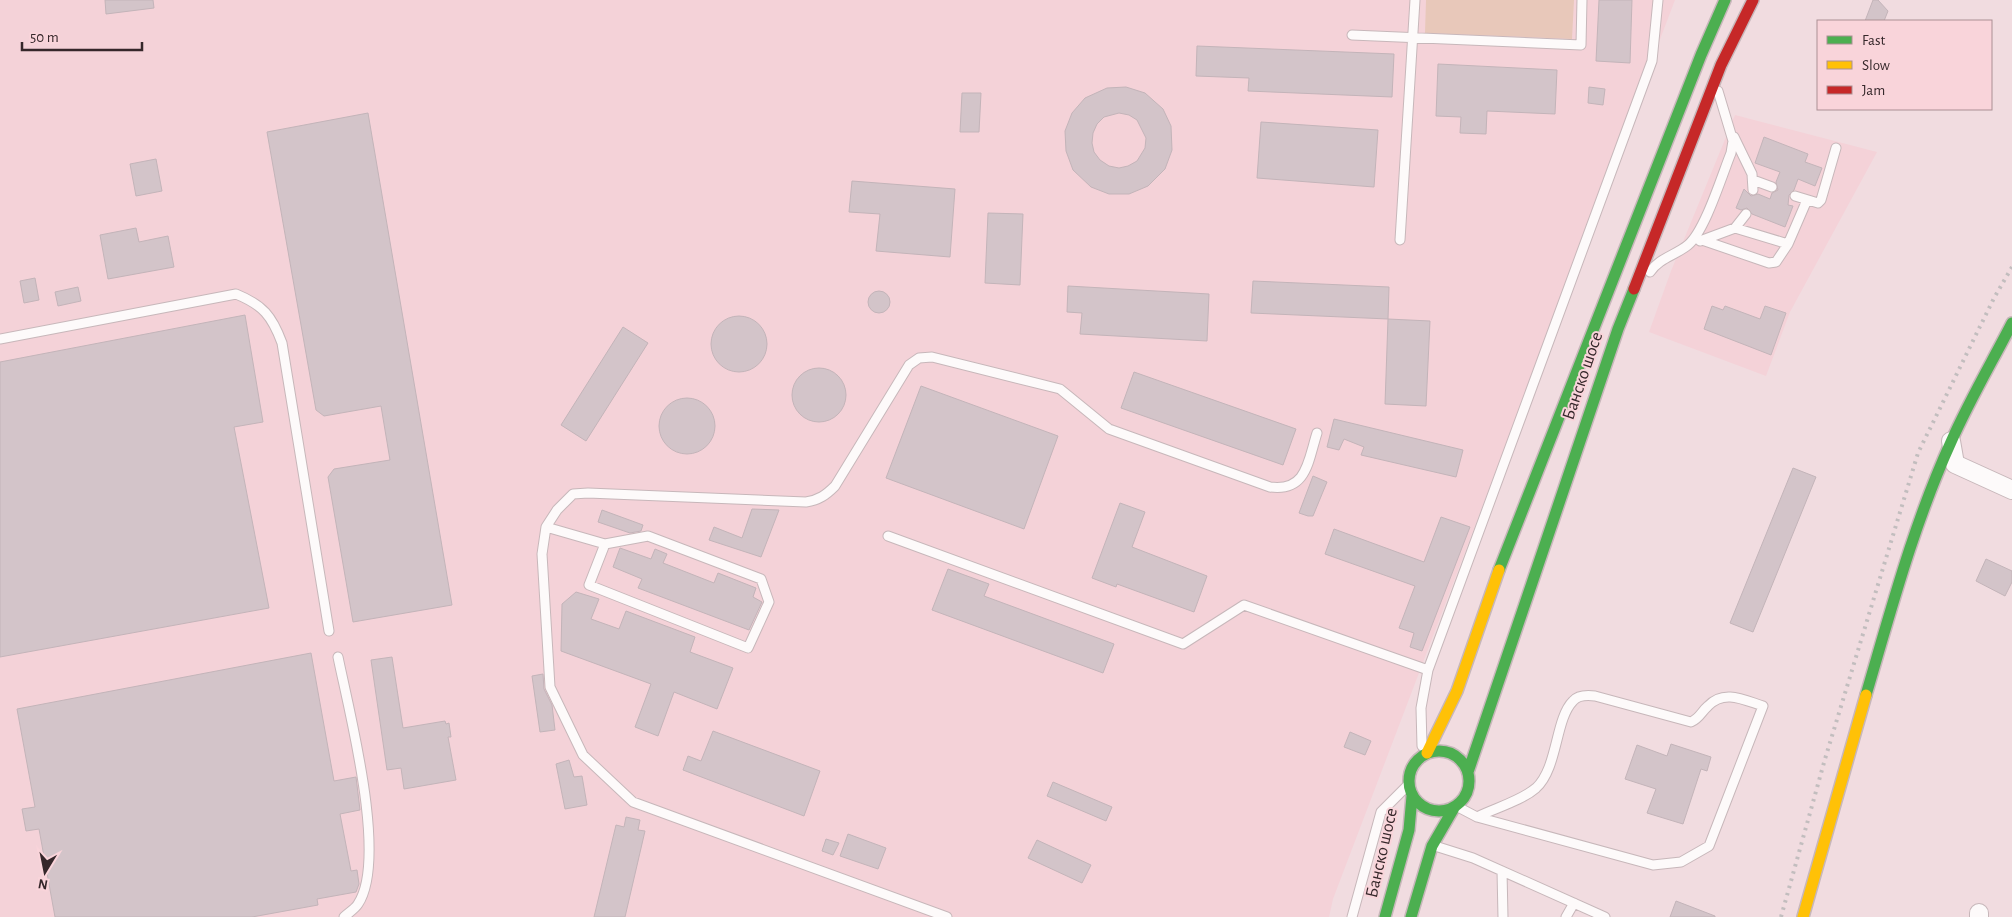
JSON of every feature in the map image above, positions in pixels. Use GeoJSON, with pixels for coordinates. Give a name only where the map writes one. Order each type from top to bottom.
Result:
{"type":"FeatureCollection","features":[{"type":"Feature","properties":{"kind":"main road","name":"Банско шосе"},"geometry":{"type":"LineString","coordinates":[[1424,754],[1457,691],[1517,522],[1700,54],[1725,0]]}},
{"type":"Feature","properties":{"kind":"main road","name":"Банско шосе"},"geometry":{"type":"LineString","coordinates":[[1468,772],[1618,329],[1721,65],[1753,0]]}},
{"type":"Feature","properties":{"kind":"main road"},"geometry":{"type":"LineString","coordinates":[[1803,917],[1896,591],[1934,482],[1951,441],[2012,323]]}},
{"type":"Feature","properties":{"kind":"main road"},"geometry":{"type":"LineString","coordinates":[[1411,917],[1432,846],[1455,807],[1468,791],[1468,772],[1462,761],[1452,753],[1439,751],[1424,754],[1414,764],[1409,774],[1410,791],[1420,805],[1431,810],[1442,811],[1455,807]]}},
{"type":"Feature","properties":{"kind":"main road","name":"Банско шосе"},"geometry":{"type":"LineString","coordinates":[[1386,917],[1409,830],[1410,791]]}},
{"type":"Feature","properties":{"kind":"street"},"geometry":{"type":"LineString","coordinates":[[1951,441],[1955,464],[2012,490]]}},
{"type":"Feature","properties":{"kind":"lane"},"geometry":{"type":"LineString","coordinates":[[1400,240],[1416,0]]}},
{"type":"Feature","properties":{"kind":"lane"},"geometry":{"type":"LineString","coordinates":[[1352,35],[1581,45],[1582,0]]}},
{"type":"Feature","properties":{"kind":"lane"},"geometry":{"type":"LineString","coordinates":[[1424,754],[1421,708],[1428,670],[1652,61],[1658,0]]}},
{"type":"Feature","properties":{"kind":"lane"},"geometry":{"type":"LineString","coordinates":[[1688,245],[1698,232],[1731,153],[1733,141],[1717,94],[1721,65]]}},
{"type":"Feature","properties":{"kind":"lane"},"geometry":{"type":"LineString","coordinates":[[1727,123],[1753,185],[1772,187]]}},
{"type":"Feature","properties":{"kind":"lane"},"geometry":{"type":"LineString","coordinates":[[1795,196],[1818,203],[1821,200],[1836,148]]}},
{"type":"Feature","properties":{"kind":"lane"},"geometry":{"type":"LineString","coordinates":[[1702,240],[1769,263],[1776,262],[1788,244],[1807,200]]}},
{"type":"Feature","properties":{"kind":"lane"},"geometry":{"type":"LineString","coordinates":[[1618,329],[1654,266],[1688,245],[1735,228],[1742,222],[1746,214]]}},
{"type":"Feature","properties":{"kind":"lane"},"geometry":{"type":"LineString","coordinates":[[1735,228],[1788,244]]}},
{"type":"Feature","properties":{"kind":"lane"},"geometry":{"type":"LineString","coordinates":[[0,339],[236,294],[252,301],[265,311],[275,324],[282,343],[329,630]]}},
{"type":"Feature","properties":{"kind":"lane"},"geometry":{"type":"LineString","coordinates":[[947,917],[633,802],[583,755],[550,687],[542,554],[546,528],[557,510],[573,494],[588,492],[806,502],[817,500],[827,495],[836,486],[908,365],[920,358],[932,356],[1060,389],[1109,429],[1270,487],[1283,488],[1294,484],[1304,475],[1317,433]]}},
{"type":"Feature","properties":{"kind":"lane"},"geometry":{"type":"LineString","coordinates":[[546,528],[605,544],[648,536],[761,579],[769,602],[748,648],[589,585],[605,544]]}},
{"type":"Feature","properties":{"kind":"lane"},"geometry":{"type":"LineString","coordinates":[[888,536],[1184,644],[1244,605],[1428,670]]}},
{"type":"Feature","properties":{"kind":"lane"},"geometry":{"type":"LineString","coordinates":[[338,657],[364,788],[370,839],[368,876],[358,905],[344,917]]}},
{"type":"Feature","properties":{"kind":"lane"},"geometry":{"type":"LineString","coordinates":[[1455,807],[1477,817],[1652,865],[1681,862],[1708,846],[1763,706],[1732,696],[1718,698],[1707,707],[1699,718],[1691,722],[1595,696],[1581,696],[1573,701],[1568,710],[1550,765],[1536,788],[1477,817]]}},
{"type":"Feature","properties":{"kind":"lane"},"geometry":{"type":"LineString","coordinates":[[1352,917],[1381,812],[1410,791]]}},
{"type":"Feature","properties":{"kind":"lane"},"geometry":{"type":"LineString","coordinates":[[1432,846],[1473,858],[1605,917]]}},
{"type":"Feature","properties":{"kind":"lane"},"geometry":{"type":"LineString","coordinates":[[1502,871],[1502,917]]}},
{"type":"Feature","properties":{"kind":"lane"},"geometry":{"type":"LineString","coordinates":[[1566,917],[1574,903]]}},
{"type":"Feature","properties":{"kind":"shaded area"},"geometry":{"type":"Polygon","coordinates":[[[0,0],[1675,0],[1333,899],[1329,917],[0,917],[0,0]]]}},
{"type":"Feature","properties":{"kind":"shaded area"},"geometry":{"type":"Polygon","coordinates":[[[1426,0],[1574,0],[1572,39],[1425,33],[1426,0]]]}},
{"type":"Feature","properties":{"kind":"shaded area"},"geometry":{"type":"Polygon","coordinates":[[[1735,115],[1877,152],[1790,312],[1766,376],[1649,332],[1671,271],[1735,115]]]}},
{"type":"Feature","properties":{"kind":"building"},"geometry":{"type":"Polygon","coordinates":[[[105,0],[153,0],[154,8],[106,14],[105,0]]]}},
{"type":"Feature","properties":{"kind":"building"},"geometry":{"type":"Polygon","coordinates":[[[1599,0],[1632,0],[1630,63],[1596,61],[1599,0]]]}},
{"type":"Feature","properties":{"kind":"building"},"geometry":{"type":"Polygon","coordinates":[[[1873,0],[1878,0],[1888,11],[1884,20],[1865,20],[1873,0]]]}},
{"type":"Feature","properties":{"kind":"building"},"geometry":{"type":"Polygon","coordinates":[[[1197,46],[1394,54],[1392,97],[1248,91],[1249,78],[1196,76],[1197,46]]]}},
{"type":"Feature","properties":{"kind":"building"},"geometry":{"type":"Polygon","coordinates":[[[1438,64],[1557,70],[1555,114],[1487,111],[1486,134],[1460,133],[1461,117],[1436,116],[1438,64]]]}},
{"type":"Feature","properties":{"kind":"building"},"geometry":{"type":"Polygon","coordinates":[[[1126,87],[1145,93],[1163,109],[1171,126],[1172,150],[1165,169],[1148,186],[1129,194],[1109,194],[1091,187],[1073,170],[1066,151],[1065,131],[1072,113],[1085,98],[1107,88],[1126,87]],[[1119,113],[1104,117],[1097,124],[1093,133],[1092,143],[1094,152],[1100,160],[1109,166],[1119,168],[1128,166],[1137,161],[1145,148],[1146,138],[1137,120],[1129,115],[1119,113]]]}},
{"type":"Feature","properties":{"kind":"building"},"geometry":{"type":"Polygon","coordinates":[[[1589,87],[1605,89],[1603,105],[1588,103],[1589,87]]]}},
{"type":"Feature","properties":{"kind":"building"},"geometry":{"type":"Polygon","coordinates":[[[962,93],[981,93],[979,132],[960,132],[962,93]]]}},
{"type":"Feature","properties":{"kind":"building"},"geometry":{"type":"Polygon","coordinates":[[[368,113],[452,605],[353,622],[328,477],[334,469],[390,460],[381,406],[324,416],[316,410],[267,132],[368,113]]]}},
{"type":"Feature","properties":{"kind":"building"},"geometry":{"type":"Polygon","coordinates":[[[1261,122],[1378,130],[1374,187],[1257,178],[1261,122]]]}},
{"type":"Feature","properties":{"kind":"building"},"geometry":{"type":"Polygon","coordinates":[[[1764,137],[1808,154],[1805,162],[1822,168],[1815,186],[1798,179],[1794,190],[1789,195],[1788,205],[1793,206],[1785,227],[1752,214],[1747,208],[1741,210],[1736,208],[1744,189],[1751,196],[1758,194],[1770,199],[1772,193],[1778,190],[1776,182],[1780,172],[1755,163],[1764,137]]]}},
{"type":"Feature","properties":{"kind":"building"},"geometry":{"type":"Polygon","coordinates":[[[156,159],[162,191],[136,196],[130,164],[156,159]]]}},
{"type":"Feature","properties":{"kind":"building"},"geometry":{"type":"Polygon","coordinates":[[[852,181],[955,189],[950,257],[876,251],[880,214],[849,212],[852,181]]]}},
{"type":"Feature","properties":{"kind":"building"},"geometry":{"type":"Polygon","coordinates":[[[988,213],[1023,214],[1020,285],[985,283],[988,213]]]}},
{"type":"Feature","properties":{"kind":"building"},"geometry":{"type":"Polygon","coordinates":[[[136,228],[139,242],[168,236],[174,267],[108,279],[100,235],[136,228]]]}},
{"type":"Feature","properties":{"kind":"building"},"geometry":{"type":"Polygon","coordinates":[[[35,278],[39,300],[24,303],[20,281],[35,278]]]}},
{"type":"Feature","properties":{"kind":"building"},"geometry":{"type":"Polygon","coordinates":[[[1253,281],[1389,287],[1388,319],[1251,313],[1253,281]]]}},
{"type":"Feature","properties":{"kind":"building"},"geometry":{"type":"Polygon","coordinates":[[[1068,286],[1209,294],[1207,341],[1080,334],[1082,313],[1067,312],[1068,286]]]}},
{"type":"Feature","properties":{"kind":"building"},"geometry":{"type":"Polygon","coordinates":[[[78,287],[81,301],[58,306],[55,292],[78,287]]]}},
{"type":"Feature","properties":{"kind":"building"},"geometry":{"type":"Polygon","coordinates":[[[879,291],[887,294],[890,302],[887,310],[879,313],[871,310],[868,302],[871,294],[879,291]]]}},
{"type":"Feature","properties":{"kind":"building"},"geometry":{"type":"Polygon","coordinates":[[[1712,306],[1723,310],[1725,306],[1760,319],[1765,306],[1786,313],[1771,355],[1704,329],[1712,306]]]}},
{"type":"Feature","properties":{"kind":"building"},"geometry":{"type":"Polygon","coordinates":[[[245,315],[263,422],[234,427],[269,608],[0,657],[0,362],[245,315]]]}},
{"type":"Feature","properties":{"kind":"building"},"geometry":{"type":"Polygon","coordinates":[[[739,316],[750,318],[759,324],[765,333],[767,344],[765,355],[759,364],[750,370],[739,372],[728,370],[719,364],[713,355],[711,344],[713,333],[719,324],[728,318],[739,316]]]}},
{"type":"Feature","properties":{"kind":"building"},"geometry":{"type":"Polygon","coordinates":[[[1388,319],[1430,321],[1426,406],[1385,404],[1388,319]]]}},
{"type":"Feature","properties":{"kind":"building"},"geometry":{"type":"Polygon","coordinates":[[[623,327],[648,343],[586,441],[561,425],[623,327]]]}},
{"type":"Feature","properties":{"kind":"building"},"geometry":{"type":"Polygon","coordinates":[[[819,368],[829,370],[838,376],[844,385],[846,395],[844,405],[838,414],[829,420],[819,422],[809,420],[800,414],[794,405],[792,395],[794,385],[800,376],[809,370],[819,368]]]}},
{"type":"Feature","properties":{"kind":"building"},"geometry":{"type":"Polygon","coordinates":[[[1134,372],[1296,429],[1283,465],[1121,408],[1134,372]]]}},
{"type":"Feature","properties":{"kind":"building"},"geometry":{"type":"Polygon","coordinates":[[[921,386],[1058,436],[1024,529],[886,478],[921,386]]]}},
{"type":"Feature","properties":{"kind":"building"},"geometry":{"type":"Polygon","coordinates":[[[687,398],[698,400],[707,406],[713,415],[715,426],[713,437],[707,446],[698,452],[687,454],[676,452],[667,446],[661,437],[659,426],[661,415],[667,406],[676,400],[687,398]]]}},
{"type":"Feature","properties":{"kind":"building"},"geometry":{"type":"Polygon","coordinates":[[[1334,419],[1463,450],[1456,477],[1361,455],[1364,447],[1344,439],[1339,450],[1327,447],[1334,419]]]}},
{"type":"Feature","properties":{"kind":"building"},"geometry":{"type":"Polygon","coordinates":[[[1793,468],[1816,477],[1753,632],[1730,623],[1793,468]]]}},
{"type":"Feature","properties":{"kind":"building"},"geometry":{"type":"Polygon","coordinates":[[[1313,476],[1327,482],[1313,516],[1308,516],[1299,513],[1313,476]]]}},
{"type":"Feature","properties":{"kind":"building"},"geometry":{"type":"Polygon","coordinates":[[[1120,503],[1145,512],[1132,547],[1207,576],[1194,612],[1117,584],[1116,587],[1092,578],[1120,503]]]}},
{"type":"Feature","properties":{"kind":"building"},"geometry":{"type":"Polygon","coordinates":[[[752,509],[779,510],[761,557],[709,540],[714,527],[742,538],[752,509]]]}},
{"type":"Feature","properties":{"kind":"building"},"geometry":{"type":"Polygon","coordinates":[[[602,510],[643,525],[641,531],[630,533],[598,522],[602,510]]]}},
{"type":"Feature","properties":{"kind":"building"},"geometry":{"type":"Polygon","coordinates":[[[1441,517],[1470,527],[1422,651],[1410,647],[1414,633],[1399,628],[1415,586],[1325,554],[1334,529],[1424,562],[1441,517]]]}},
{"type":"Feature","properties":{"kind":"building"},"geometry":{"type":"Polygon","coordinates":[[[620,548],[651,559],[655,549],[667,554],[663,563],[714,583],[718,573],[756,588],[753,597],[762,602],[749,630],[638,588],[642,579],[613,567],[620,548]]]}},
{"type":"Feature","properties":{"kind":"building"},"geometry":{"type":"Polygon","coordinates":[[[1986,559],[2012,571],[2012,582],[2005,596],[1976,581],[1986,559]]]}},
{"type":"Feature","properties":{"kind":"building"},"geometry":{"type":"Polygon","coordinates":[[[948,569],[989,584],[984,596],[1114,644],[1103,673],[932,610],[948,569]]]}},
{"type":"Feature","properties":{"kind":"building"},"geometry":{"type":"Polygon","coordinates":[[[576,592],[599,599],[591,619],[619,629],[626,611],[695,637],[690,652],[733,668],[717,709],[674,692],[658,736],[635,727],[651,684],[561,651],[562,604],[576,592]]]}},
{"type":"Feature","properties":{"kind":"building"},"geometry":{"type":"Polygon","coordinates":[[[311,653],[334,781],[356,777],[360,810],[340,814],[351,871],[357,870],[359,884],[356,892],[317,899],[318,905],[252,917],[55,917],[39,829],[26,831],[22,809],[35,807],[17,709],[311,653]]]}},
{"type":"Feature","properties":{"kind":"building"},"geometry":{"type":"Polygon","coordinates":[[[392,657],[403,728],[445,721],[446,724],[449,723],[451,737],[448,737],[456,780],[404,789],[401,768],[387,770],[371,660],[392,657]]]}},
{"type":"Feature","properties":{"kind":"building"},"geometry":{"type":"Polygon","coordinates":[[[543,674],[544,689],[552,705],[555,730],[540,732],[532,676],[543,674]]]}},
{"type":"Feature","properties":{"kind":"building"},"geometry":{"type":"Polygon","coordinates":[[[713,731],[820,771],[804,816],[683,770],[688,756],[701,761],[713,731]]]}},
{"type":"Feature","properties":{"kind":"building"},"geometry":{"type":"Polygon","coordinates":[[[1350,732],[1371,741],[1365,755],[1344,747],[1350,732]]]}},
{"type":"Feature","properties":{"kind":"building"},"geometry":{"type":"Polygon","coordinates":[[[1671,744],[1711,757],[1707,771],[1701,769],[1683,824],[1647,813],[1656,789],[1625,779],[1637,745],[1667,756],[1671,744]]]}},
{"type":"Feature","properties":{"kind":"building"},"geometry":{"type":"Polygon","coordinates":[[[569,760],[574,777],[582,776],[587,805],[565,809],[556,764],[569,760]]]}},
{"type":"Feature","properties":{"kind":"building"},"geometry":{"type":"Polygon","coordinates":[[[1053,782],[1112,807],[1106,821],[1047,796],[1053,782]]]}},
{"type":"Feature","properties":{"kind":"building"},"geometry":{"type":"Polygon","coordinates":[[[626,817],[640,820],[638,830],[645,831],[625,917],[594,917],[616,825],[624,827],[626,817]]]}},
{"type":"Feature","properties":{"kind":"building"},"geometry":{"type":"Polygon","coordinates":[[[848,834],[886,848],[878,869],[840,856],[848,834]]]}},
{"type":"Feature","properties":{"kind":"building"},"geometry":{"type":"Polygon","coordinates":[[[826,839],[839,843],[833,855],[822,851],[826,839]]]}},
{"type":"Feature","properties":{"kind":"building"},"geometry":{"type":"Polygon","coordinates":[[[1037,840],[1091,865],[1082,883],[1028,858],[1037,840]]]}},
{"type":"Feature","properties":{"kind":"building"},"geometry":{"type":"Polygon","coordinates":[[[1676,901],[1715,916],[1715,917],[1670,917],[1676,901]]]}},
{"type":"Feature","properties":{"kind":"railway"},"geometry":{"type":"LineString","coordinates":[[1781,917],[1825,759],[1918,453],[1994,298],[2012,267]]}},
{"type":"Feature","properties":{"kind":"traffic: fast"},"geometry":{"type":"LineString","coordinates":[[1499,570],[1701,55],[1725,0]]}},
{"type":"Feature","properties":{"kind":"traffic: fast"},"geometry":{"type":"LineString","coordinates":[[1468,772],[1618,329],[1634,289]]}},
{"type":"Feature","properties":{"kind":"traffic: fast"},"geometry":{"type":"LineString","coordinates":[[1866,695],[1914,535],[1938,473],[1965,412],[2012,323]]}},
{"type":"Feature","properties":{"kind":"traffic: fast"},"geometry":{"type":"LineString","coordinates":[[1433,751],[1445,751],[1456,756],[1464,764],[1469,775],[1469,781],[1467,793],[1456,806],[1445,811],[1433,811],[1422,806],[1414,798],[1409,787],[1409,775],[1414,764],[1422,756],[1433,751]]}},
{"type":"Feature","properties":{"kind":"traffic: fast"},"geometry":{"type":"LineString","coordinates":[[1385,917],[1409,830],[1412,796]]}},
{"type":"Feature","properties":{"kind":"traffic: fast"},"geometry":{"type":"LineString","coordinates":[[1411,917],[1432,846],[1454,808]]}},
{"type":"Feature","properties":{"kind":"traffic: slow"},"geometry":{"type":"LineString","coordinates":[[1427,753],[1457,691],[1499,570]]}},
{"type":"Feature","properties":{"kind":"traffic: slow"},"geometry":{"type":"LineString","coordinates":[[1803,917],[1866,695]]}},
{"type":"Feature","properties":{"kind":"traffic: jam"},"geometry":{"type":"LineString","coordinates":[[1634,289],[1721,65],[1753,0]]}}]}
